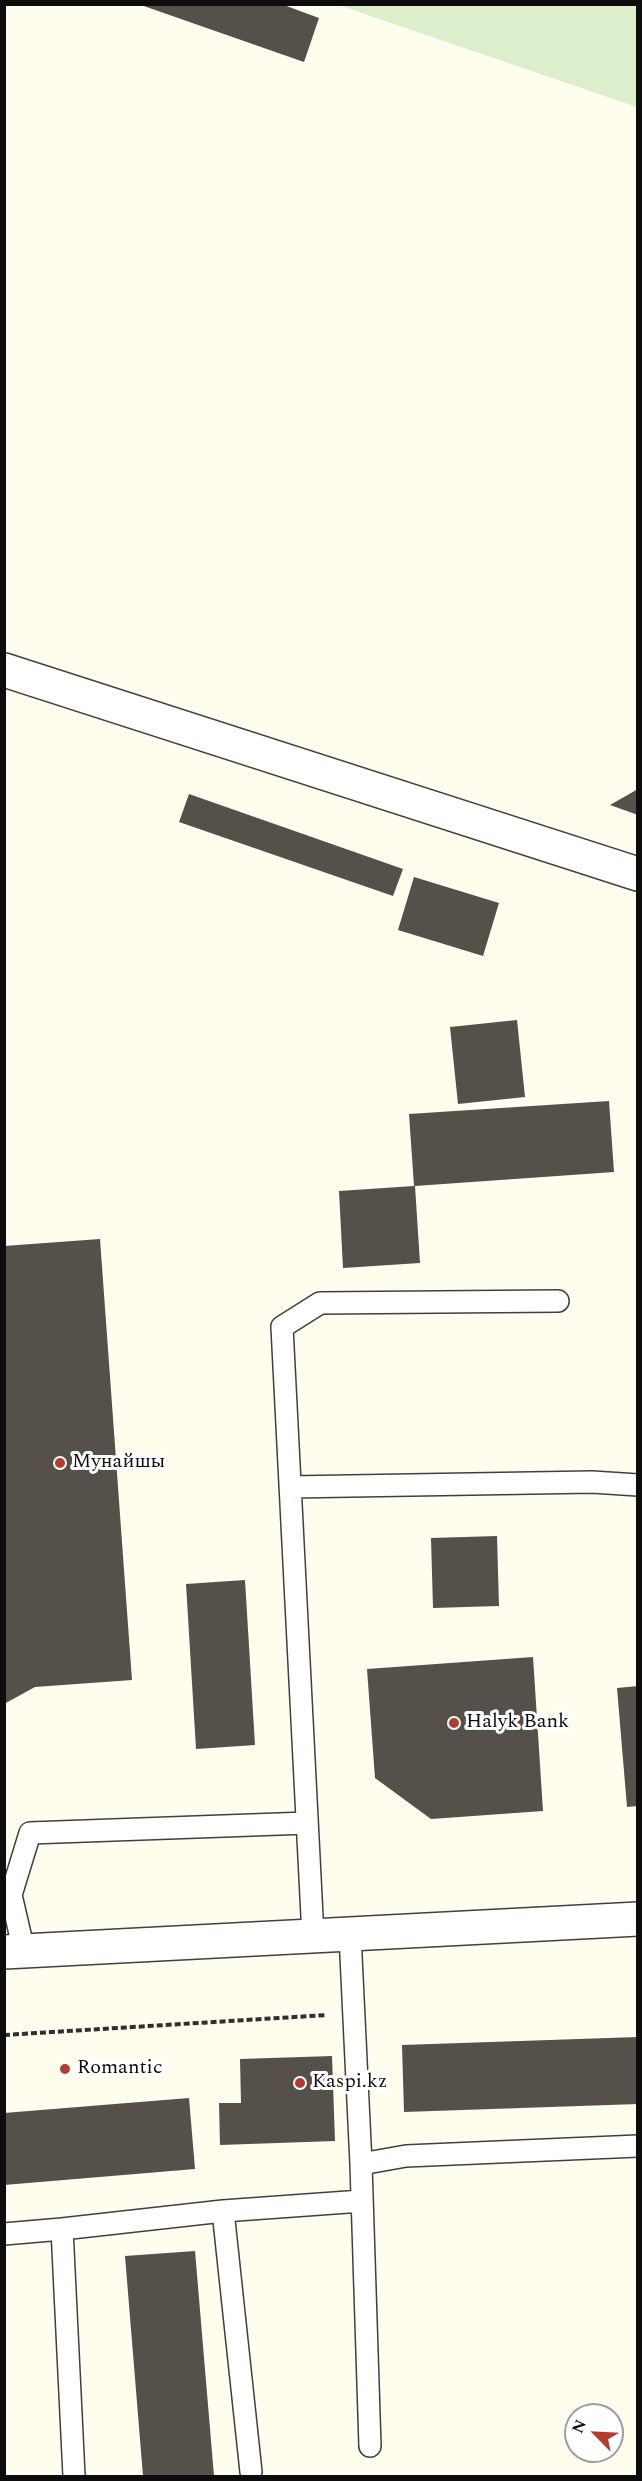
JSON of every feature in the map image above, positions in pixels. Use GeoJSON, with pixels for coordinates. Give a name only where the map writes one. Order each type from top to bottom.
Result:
{"type":"FeatureCollection","features":[{"type":"Feature","properties":{"kind":"street"},"geometry":{"type":"LineString","coordinates":[[4,670],[638,874]]}},
{"type":"Feature","properties":{"kind":"street"},"geometry":{"type":"LineString","coordinates":[[14,1951],[638,1919]]}},
{"type":"Feature","properties":{"kind":"lane"},"geometry":{"type":"LineString","coordinates":[[313,1936],[282,1327],[320,1304],[558,1301]]}},
{"type":"Feature","properties":{"kind":"lane"},"geometry":{"type":"LineString","coordinates":[[290,1487],[592,1482],[638,1485]]}},
{"type":"Feature","properties":{"kind":"lane"},"geometry":{"type":"LineString","coordinates":[[14,1951],[11,1895],[30,1833],[307,1823]]}},
{"type":"Feature","properties":{"kind":"lane"},"geometry":{"type":"LineString","coordinates":[[350,1935],[361,2163],[370,2446]]}},
{"type":"Feature","properties":{"kind":"lane"},"geometry":{"type":"LineString","coordinates":[[361,2163],[406,2156],[638,2146]]}},
{"type":"Feature","properties":{"kind":"lane"},"geometry":{"type":"LineString","coordinates":[[4,2234],[222,2211],[362,2201]]}},
{"type":"Feature","properties":{"kind":"lane"},"geometry":{"type":"LineString","coordinates":[[222,2211],[251,2472]]}},
{"type":"Feature","properties":{"kind":"lane"},"geometry":{"type":"LineString","coordinates":[[62,2229],[74,2476]]}},
{"type":"Feature","properties":{"kind":"path"},"geometry":{"type":"LineString","coordinates":[[4,2035],[354,2013]]}},
{"type":"Feature","properties":{"kind":"green space"},"geometry":{"type":"Polygon","coordinates":[[[339,5],[637,5],[637,107],[356,11],[339,5]]]}},
{"type":"Feature","properties":{"kind":"building"},"geometry":{"type":"Polygon","coordinates":[[[138,4],[281,4],[319,18],[304,62],[138,4]]]}},
{"type":"Feature","properties":{"kind":"building"},"geometry":{"type":"Polygon","coordinates":[[[638,789],[638,815],[610,805],[638,789]]]}},
{"type":"Feature","properties":{"kind":"building"},"geometry":{"type":"Polygon","coordinates":[[[189,794],[403,869],[393,896],[179,822],[189,794]]]}},
{"type":"Feature","properties":{"kind":"building"},"geometry":{"type":"Polygon","coordinates":[[[414,877],[499,903],[483,956],[398,930],[414,877]]]}},
{"type":"Feature","properties":{"kind":"building"},"geometry":{"type":"Polygon","coordinates":[[[517,1020],[525,1097],[458,1104],[450,1027],[517,1020]]]}},
{"type":"Feature","properties":{"kind":"building"},"geometry":{"type":"Polygon","coordinates":[[[609,1101],[614,1172],[415,1186],[420,1263],[343,1268],[339,1191],[414,1186],[409,1114],[609,1101]]]}},
{"type":"Feature","properties":{"kind":"building","name":"Мунайшы"},"geometry":{"type":"Polygon","coordinates":[[[100,1239],[132,1680],[35,1687],[4,1704],[4,1246],[100,1239]]]}},
{"type":"Feature","properties":{"kind":"building"},"geometry":{"type":"Polygon","coordinates":[[[497,1536],[499,1606],[433,1608],[431,1538],[497,1536]]]}},
{"type":"Feature","properties":{"kind":"building"},"geometry":{"type":"Polygon","coordinates":[[[245,1580],[255,1745],[196,1749],[186,1584],[245,1580]]]}},
{"type":"Feature","properties":{"kind":"building","name":"Halyk Bank"},"geometry":{"type":"Polygon","coordinates":[[[533,1657],[543,1811],[431,1819],[375,1778],[367,1669],[533,1657]]]}},
{"type":"Feature","properties":{"kind":"building"},"geometry":{"type":"Polygon","coordinates":[[[638,1686],[638,1806],[627,1807],[617,1688],[638,1686]]]}},
{"type":"Feature","properties":{"kind":"building"},"geometry":{"type":"Polygon","coordinates":[[[638,2037],[638,2104],[404,2112],[402,2045],[638,2037]]]}},
{"type":"Feature","properties":{"kind":"building"},"geometry":{"type":"Polygon","coordinates":[[[332,2056],[335,2141],[220,2145],[219,2103],[241,2103],[240,2059],[332,2056]]]}},
{"type":"Feature","properties":{"kind":"building"},"geometry":{"type":"Polygon","coordinates":[[[189,2098],[195,2169],[4,2185],[4,2113],[189,2098]]]}},
{"type":"Feature","properties":{"kind":"building"},"geometry":{"type":"Polygon","coordinates":[[[195,2251],[214,2476],[143,2476],[125,2256],[195,2251]]]}},
{"type":"Feature","properties":{"kind":"place","name":"Мунайшы"},"geometry":{"type":"Point","coordinates":[60,1463]}},
{"type":"Feature","properties":{"kind":"place","name":"Halyk Bank"},"geometry":{"type":"Point","coordinates":[454,1723]}},
{"type":"Feature","properties":{"kind":"place","name":"Romantic"},"geometry":{"type":"Point","coordinates":[65,2069]}},
{"type":"Feature","properties":{"kind":"place","name":"Kaspi.kz"},"geometry":{"type":"Point","coordinates":[300,2083]}}]}
